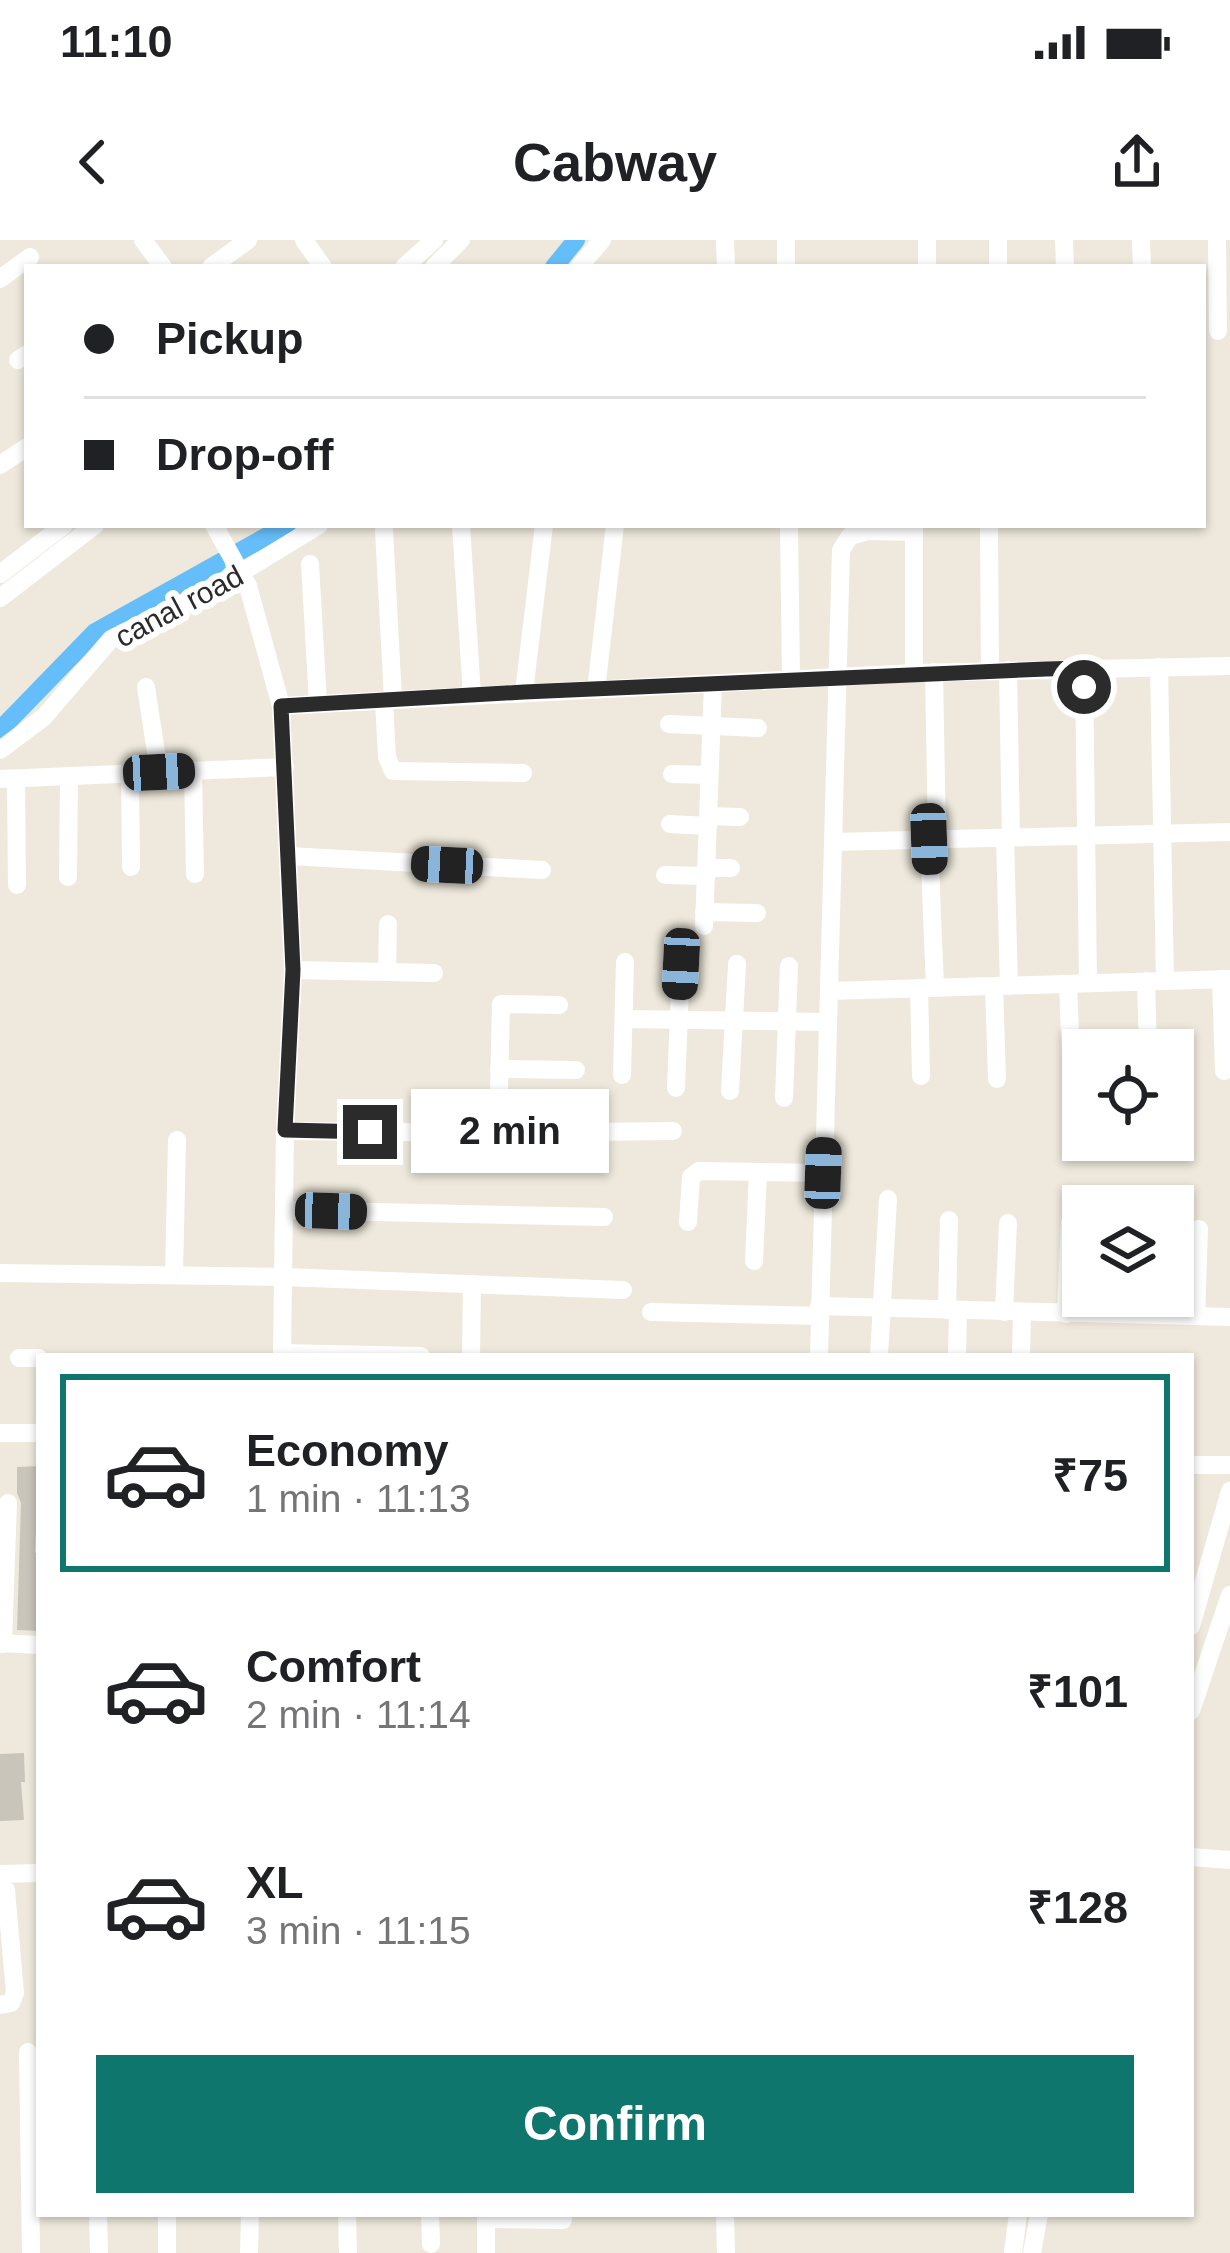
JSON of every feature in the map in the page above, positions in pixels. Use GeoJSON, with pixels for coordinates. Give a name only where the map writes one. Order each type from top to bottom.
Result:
{"type":"FeatureCollection","features":[{"type":"Feature","properties":{"kind":"street"},"geometry":{"type":"LineString","coordinates":[[17,240],[34,262]]}},
{"type":"Feature","properties":{"kind":"street"},"geometry":{"type":"LineString","coordinates":[[215,264],[248,240]]}},
{"type":"Feature","properties":{"kind":"street"},"geometry":{"type":"LineString","coordinates":[[437,264],[461,240]]}},
{"type":"Feature","properties":{"kind":"street"},"geometry":{"type":"LineString","coordinates":[[582,264],[602,240]]}},
{"type":"Feature","properties":{"kind":"street"},"geometry":{"type":"LineString","coordinates":[[1217,240],[1217,331]]}},
{"type":"Feature","properties":{"kind":"street"},"geometry":{"type":"LineString","coordinates":[[407,264],[432,241]]}},
{"type":"Feature","properties":{"kind":"street"},"geometry":{"type":"LineString","coordinates":[[0,574],[60,528]]}},
{"type":"Feature","properties":{"kind":"street"},"geometry":{"type":"LineString","coordinates":[[0,598],[90,528]]}},
{"type":"Feature","properties":{"kind":"street"},"geometry":{"type":"LineString","coordinates":[[216,528],[248,586],[281,706],[293,970],[282,1353]]}},
{"type":"Feature","properties":{"kind":"street","name":"canal road"},"geometry":{"type":"LineString","coordinates":[[0,750],[44,717],[111,640],[234,577],[314,528]]}},
{"type":"Feature","properties":{"kind":"street"},"geometry":{"type":"LineString","coordinates":[[461,528],[472,695]]}},
{"type":"Feature","properties":{"kind":"street"},"geometry":{"type":"LineString","coordinates":[[524,692],[544,528]]}},
{"type":"Feature","properties":{"kind":"street"},"geometry":{"type":"LineString","coordinates":[[596,690],[615,528]]}},
{"type":"Feature","properties":{"kind":"street"},"geometry":{"type":"LineString","coordinates":[[789,528],[791,679]]}},
{"type":"Feature","properties":{"kind":"street"},"geometry":{"type":"LineString","coordinates":[[819,1353],[841,550],[850,536],[914,528],[933,839],[922,1076]]}},
{"type":"Feature","properties":{"kind":"street"},"geometry":{"type":"LineString","coordinates":[[989,528],[1008,838],[997,1079]]}},
{"type":"Feature","properties":{"kind":"street"},"geometry":{"type":"LineString","coordinates":[[383,530],[387,757],[393,772],[523,772]]}},
{"type":"Feature","properties":{"kind":"street"},"geometry":{"type":"LineString","coordinates":[[310,564],[318,704]]}},
{"type":"Feature","properties":{"kind":"street"},"geometry":{"type":"LineString","coordinates":[[281,706],[924,673],[1230,666]]}},
{"type":"Feature","properties":{"kind":"street"},"geometry":{"type":"LineString","coordinates":[[1150,1029],[1162,834],[1159,667]]}},
{"type":"Feature","properties":{"kind":"street"},"geometry":{"type":"LineString","coordinates":[[1075,1029],[1086,836],[1084,668]]}},
{"type":"Feature","properties":{"kind":"street"},"geometry":{"type":"LineString","coordinates":[[713,684],[704,919],[757,913]]}},
{"type":"Feature","properties":{"kind":"street"},"geometry":{"type":"LineString","coordinates":[[146,687],[159,772]]}},
{"type":"Feature","properties":{"kind":"street"},"geometry":{"type":"LineString","coordinates":[[669,724],[758,728]]}},
{"type":"Feature","properties":{"kind":"street"},"geometry":{"type":"LineString","coordinates":[[17,885],[8,779],[285,767]]}},
{"type":"Feature","properties":{"kind":"street"},"geometry":{"type":"LineString","coordinates":[[193,771],[195,874]]}},
{"type":"Feature","properties":{"kind":"street"},"geometry":{"type":"LineString","coordinates":[[130,774],[131,867]]}},
{"type":"Feature","properties":{"kind":"street"},"geometry":{"type":"LineString","coordinates":[[673,774],[709,776]]}},
{"type":"Feature","properties":{"kind":"street"},"geometry":{"type":"LineString","coordinates":[[68,877],[69,776]]}},
{"type":"Feature","properties":{"kind":"street"},"geometry":{"type":"LineString","coordinates":[[670,824],[740,817]]}},
{"type":"Feature","properties":{"kind":"street"},"geometry":{"type":"LineString","coordinates":[[833,842],[1230,832]]}},
{"type":"Feature","properties":{"kind":"street"},"geometry":{"type":"LineString","coordinates":[[289,856],[542,870]]}},
{"type":"Feature","properties":{"kind":"street"},"geometry":{"type":"LineString","coordinates":[[665,875],[730,868]]}},
{"type":"Feature","properties":{"kind":"street"},"geometry":{"type":"LineString","coordinates":[[387,972],[388,924]]}},
{"type":"Feature","properties":{"kind":"street"},"geometry":{"type":"LineString","coordinates":[[622,1075],[625,962]]}},
{"type":"Feature","properties":{"kind":"street"},"geometry":{"type":"LineString","coordinates":[[676,1088],[681,964]]}},
{"type":"Feature","properties":{"kind":"street"},"geometry":{"type":"LineString","coordinates":[[730,1091],[737,964]]}},
{"type":"Feature","properties":{"kind":"street"},"geometry":{"type":"LineString","coordinates":[[784,1098],[789,966]]}},
{"type":"Feature","properties":{"kind":"street"},"geometry":{"type":"LineString","coordinates":[[293,970],[434,974]]}},
{"type":"Feature","properties":{"kind":"street"},"geometry":{"type":"LineString","coordinates":[[829,991],[1225,979],[1224,1071]]}},
{"type":"Feature","properties":{"kind":"street"},"geometry":{"type":"LineString","coordinates":[[498,1133],[501,1004],[559,1005]]}},
{"type":"Feature","properties":{"kind":"street"},"geometry":{"type":"LineString","coordinates":[[624,1019],[827,1022]]}},
{"type":"Feature","properties":{"kind":"street"},"geometry":{"type":"LineString","coordinates":[[499,1069],[576,1070]]}},
{"type":"Feature","properties":{"kind":"street"},"geometry":{"type":"LineString","coordinates":[[285,1130],[674,1131]]}},
{"type":"Feature","properties":{"kind":"street"},"geometry":{"type":"LineString","coordinates":[[174,1275],[177,1140]]}},
{"type":"Feature","properties":{"kind":"street"},"geometry":{"type":"LineString","coordinates":[[688,1222],[691,1177],[699,1171],[823,1173]]}},
{"type":"Feature","properties":{"kind":"street"},"geometry":{"type":"LineString","coordinates":[[754,1261],[758,1172]]}},
{"type":"Feature","properties":{"kind":"street"},"geometry":{"type":"LineString","coordinates":[[879,1353],[888,1199]]}},
{"type":"Feature","properties":{"kind":"street"},"geometry":{"type":"LineString","coordinates":[[286,1210],[604,1216]]}},
{"type":"Feature","properties":{"kind":"street"},"geometry":{"type":"LineString","coordinates":[[949,1220],[957,1353]]}},
{"type":"Feature","properties":{"kind":"street"},"geometry":{"type":"LineString","coordinates":[[1008,1223],[1020,1353]]}},
{"type":"Feature","properties":{"kind":"street"},"geometry":{"type":"LineString","coordinates":[[1199,1228],[1196,1316],[1230,1317]]}},
{"type":"Feature","properties":{"kind":"street"},"geometry":{"type":"LineString","coordinates":[[0,1274],[285,1276],[623,1290]]}},
{"type":"Feature","properties":{"kind":"street"},"geometry":{"type":"LineString","coordinates":[[471,1353],[472,1284]]}},
{"type":"Feature","properties":{"kind":"street"},"geometry":{"type":"LineString","coordinates":[[651,1312],[880,1309],[1062,1314]]}},
{"type":"Feature","properties":{"kind":"street"},"geometry":{"type":"LineString","coordinates":[[0,1433],[36,1433]]}},
{"type":"Feature","properties":{"kind":"street"},"geometry":{"type":"LineString","coordinates":[[1194,1465],[1230,1465]]}},
{"type":"Feature","properties":{"kind":"street"},"geometry":{"type":"LineString","coordinates":[[1194,1616],[1230,1491]]}},
{"type":"Feature","properties":{"kind":"street"},"geometry":{"type":"LineString","coordinates":[[8,1503],[2,1643],[36,1645]]}},
{"type":"Feature","properties":{"kind":"street"},"geometry":{"type":"LineString","coordinates":[[1194,1703],[1227,1618],[1230,1595]]}},
{"type":"Feature","properties":{"kind":"street"},"geometry":{"type":"LineString","coordinates":[[1194,1857],[1230,1860]]}},
{"type":"Feature","properties":{"kind":"street"},"geometry":{"type":"LineString","coordinates":[[0,1874],[36,1873]]}},
{"type":"Feature","properties":{"kind":"street"},"geometry":{"type":"LineString","coordinates":[[0,1887],[6,1890],[6,1953],[14,1999],[0,2005]]}},
{"type":"Feature","properties":{"kind":"street"},"geometry":{"type":"LineString","coordinates":[[28,2052],[31,2253]]}},
{"type":"Feature","properties":{"kind":"street"},"geometry":{"type":"LineString","coordinates":[[98,2217],[99,2253]]}},
{"type":"Feature","properties":{"kind":"street"},"geometry":{"type":"LineString","coordinates":[[166,2217],[167,2253]]}},
{"type":"Feature","properties":{"kind":"street"},"geometry":{"type":"LineString","coordinates":[[249,2253],[250,2217]]}},
{"type":"Feature","properties":{"kind":"street"},"geometry":{"type":"LineString","coordinates":[[347,2217],[348,2253]]}},
{"type":"Feature","properties":{"kind":"street"},"geometry":{"type":"LineString","coordinates":[[430,2217],[431,2244]]}},
{"type":"Feature","properties":{"kind":"street"},"geometry":{"type":"LineString","coordinates":[[486,2217],[486,2253]]}},
{"type":"Feature","properties":{"kind":"street"},"geometry":{"type":"LineString","coordinates":[[512,2217],[563,2219]]}},
{"type":"Feature","properties":{"kind":"street"},"geometry":{"type":"LineString","coordinates":[[725,2217],[727,2253]]}},
{"type":"Feature","properties":{"kind":"street"},"geometry":{"type":"LineString","coordinates":[[1013,2253],[1018,2217]]}},
{"type":"Feature","properties":{"kind":"street"},"geometry":{"type":"LineString","coordinates":[[1032,2253],[1038,2217]]}},
{"type":"Feature","properties":{"kind":"building"},"geometry":{"type":"Polygon","coordinates":[[[36,1466],[36,1631],[17,1630],[21,1503],[17,1467],[36,1466]]]}},
{"type":"Feature","properties":{"kind":"building"},"geometry":{"type":"Polygon","coordinates":[[[24,1753],[24,1820],[0,1821],[0,1754],[24,1753]]]}},
{"type":"Feature","properties":{"kind":"waterway"},"geometry":{"type":"LineString","coordinates":[[556,264],[576,240]]}},
{"type":"Feature","properties":{"kind":"waterway"},"geometry":{"type":"LineString","coordinates":[[0,730],[95,632],[282,528]]}},
{"type":"Feature","properties":{"kind":"route"},"geometry":{"type":"LineString","coordinates":[[370,1132],[285,1130],[293,970],[281,706],[1084,668],[1084,687]]}}]}
